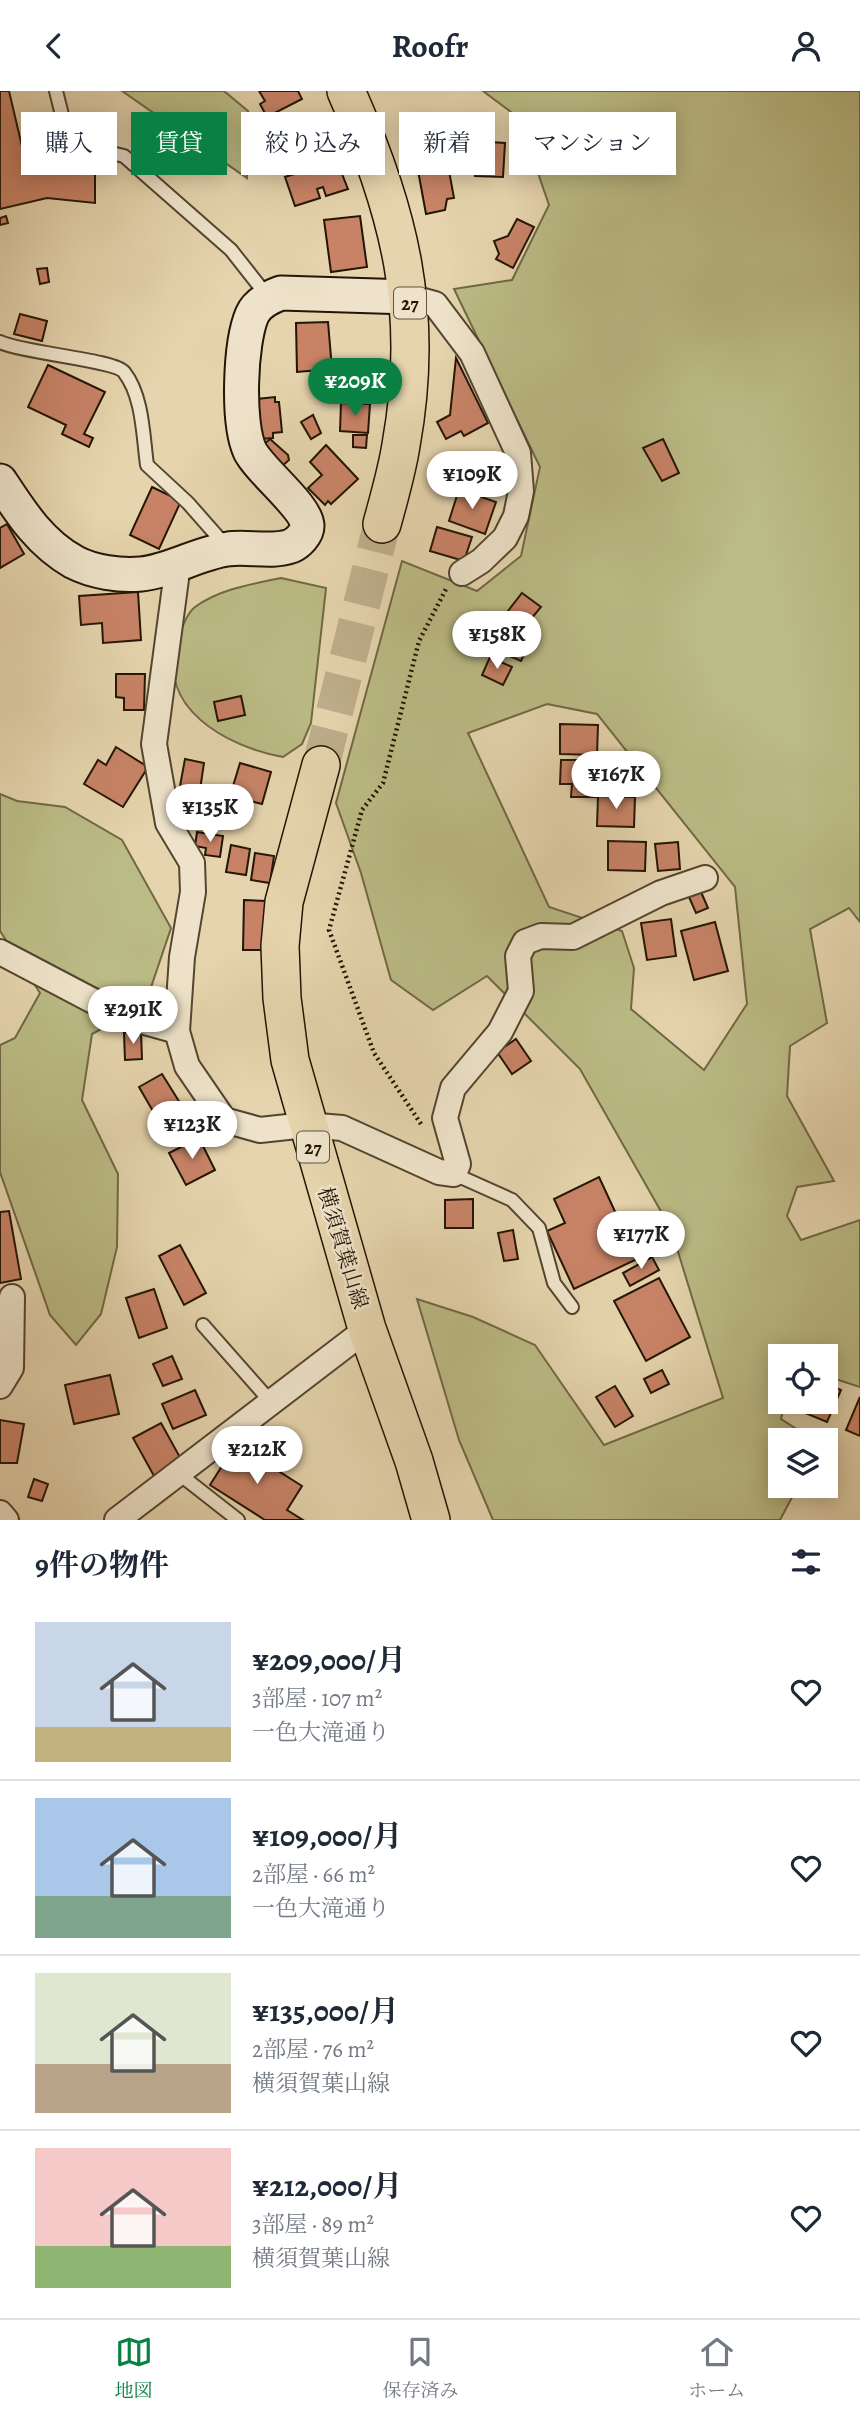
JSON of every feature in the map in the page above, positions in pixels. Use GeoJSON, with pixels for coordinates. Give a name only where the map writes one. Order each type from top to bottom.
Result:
{"type":"FeatureCollection","features":[{"type":"Feature","properties":{"kind":"main road","name":"27"},"geometry":{"type":"LineString","coordinates":[[346,91],[388,194],[402,247],[409,297],[411,363],[401,445],[382,524]]}},
{"type":"Feature","properties":{"kind":"main road","name":"横須賀葉山線"},"geometry":{"type":"LineString","coordinates":[[321,765],[293,859],[284,902],[280,946],[289,1060],[368,1329],[414,1461],[430,1520]]}},
{"type":"Feature","properties":{"kind":"street"},"geometry":{"type":"LineString","coordinates":[[0,481],[28,523],[51,547],[76,563],[107,573],[141,574],[228,549],[292,545],[302,538],[307,527],[304,516],[250,450],[243,427],[245,340],[253,312],[268,297],[281,293],[409,297],[435,304],[472,353],[518,453],[520,491],[516,516],[505,538],[481,561],[462,573]]}},
{"type":"Feature","properties":{"kind":"street"},"geometry":{"type":"LineString","coordinates":[[178,564],[154,744],[168,823],[192,863],[193,892],[182,957],[177,1031],[187,1066],[224,1121],[260,1129],[306,1125],[342,1128],[439,1172],[454,1174],[458,1164],[445,1118],[453,1088],[500,1033],[521,991],[518,956],[525,942],[541,936],[573,937],[661,893],[705,878]]}},
{"type":"Feature","properties":{"kind":"street"},"geometry":{"type":"LineString","coordinates":[[0,953],[120,1015],[177,1031]]}},
{"type":"Feature","properties":{"kind":"street"},"geometry":{"type":"LineString","coordinates":[[0,1386],[11,1367],[12,1297]]}},
{"type":"Feature","properties":{"kind":"street"},"geometry":{"type":"LineString","coordinates":[[117,1520],[368,1329]]}},
{"type":"Feature","properties":{"kind":"street"},"geometry":{"type":"LineString","coordinates":[[0,1513],[6,1520]]}},
{"type":"Feature","properties":{"kind":"lane"},"geometry":{"type":"LineString","coordinates":[[56,91],[69,143],[124,156],[231,250],[268,297]]}},
{"type":"Feature","properties":{"kind":"lane"},"geometry":{"type":"LineString","coordinates":[[0,342],[69,359],[115,364],[125,372],[140,408],[147,465],[188,503],[228,549]]}},
{"type":"Feature","properties":{"kind":"lane"},"geometry":{"type":"LineString","coordinates":[[454,1174],[512,1199],[539,1228],[554,1283],[572,1307]]}},
{"type":"Feature","properties":{"kind":"lane"},"geometry":{"type":"LineString","coordinates":[[203,1325],[271,1402]]}},
{"type":"Feature","properties":{"kind":"lane"},"geometry":{"type":"LineString","coordinates":[[178,1473],[238,1520]]}},
{"type":"Feature","properties":{"kind":"path"},"geometry":{"type":"LineString","coordinates":[[425,1130],[374,1053],[329,930],[362,810],[383,783],[419,641],[445,590],[462,573]]}},
{"type":"Feature","properties":{"kind":"green space"},"geometry":{"type":"Polygon","coordinates":[[[122,91],[224,91],[248,111],[241,112],[241,174],[227,164],[227,112],[152,112],[122,91]]]}},
{"type":"Feature","properties":{"kind":"green space"},"geometry":{"type":"Polygon","coordinates":[[[483,91],[860,91],[860,922],[849,908],[810,929],[827,1023],[790,1046],[787,1096],[834,1181],[797,1187],[787,1216],[801,1240],[860,1220],[860,1387],[838,1380],[838,1344],[768,1344],[768,1414],[782,1414],[781,1419],[795,1428],[768,1428],[768,1498],[792,1498],[780,1520],[493,1520],[459,1440],[417,1299],[473,1317],[535,1345],[604,1445],[723,1398],[671,1229],[580,1069],[487,976],[433,1010],[391,980],[361,873],[336,803],[402,561],[477,591],[521,556],[540,467],[454,289],[512,280],[549,205],[539,175],[676,175],[676,112],[511,112],[483,91]],[[547,704],[468,733],[549,907],[622,931],[634,968],[631,1009],[704,1070],[747,1004],[735,887],[597,714],[547,704]]]}},
{"type":"Feature","properties":{"kind":"green space"},"geometry":{"type":"Polygon","coordinates":[[[281,578],[326,588],[311,723],[302,744],[283,757],[240,744],[200,720],[186,704],[176,685],[173,664],[183,627],[195,607],[226,591],[281,578]]]}},
{"type":"Feature","properties":{"kind":"green space"},"geometry":{"type":"Polygon","coordinates":[[[0,794],[17,801],[65,807],[122,840],[171,928],[145,1005],[92,1034],[82,1100],[118,1174],[117,1247],[101,1314],[76,1345],[50,1315],[0,1172],[0,1045],[15,1038],[40,993],[0,931],[0,794]]]}},
{"type":"Feature","properties":{"kind":"building"},"geometry":{"type":"Polygon","coordinates":[[[0,91],[9,91],[21,142],[21,175],[95,175],[95,203],[47,198],[0,209],[0,91]]]}},
{"type":"Feature","properties":{"kind":"building"},"geometry":{"type":"Polygon","coordinates":[[[259,91],[298,91],[302,99],[277,112],[264,112],[260,104],[265,101],[259,91]]]}},
{"type":"Feature","properties":{"kind":"building"},"geometry":{"type":"Polygon","coordinates":[[[495,142],[505,143],[503,177],[475,176],[495,175],[495,142]]]}},
{"type":"Feature","properties":{"kind":"building"},"geometry":{"type":"Polygon","coordinates":[[[342,175],[348,189],[326,196],[323,187],[317,189],[320,198],[295,206],[285,177],[342,175]]]}},
{"type":"Feature","properties":{"kind":"building"},"geometry":{"type":"Polygon","coordinates":[[[419,175],[450,175],[454,198],[447,199],[445,210],[426,214],[419,175]]]}},
{"type":"Feature","properties":{"kind":"building"},"geometry":{"type":"Polygon","coordinates":[[[6,216],[8,223],[0,225],[0,218],[6,216]]]}},
{"type":"Feature","properties":{"kind":"building"},"geometry":{"type":"Polygon","coordinates":[[[360,216],[367,267],[331,272],[324,220],[360,216]]]}},
{"type":"Feature","properties":{"kind":"building"},"geometry":{"type":"Polygon","coordinates":[[[517,219],[534,227],[513,268],[496,259],[499,254],[494,241],[508,236],[517,219]]]}},
{"type":"Feature","properties":{"kind":"building"},"geometry":{"type":"Polygon","coordinates":[[[47,268],[49,282],[40,284],[37,269],[47,268]]]}},
{"type":"Feature","properties":{"kind":"building"},"geometry":{"type":"Polygon","coordinates":[[[20,314],[47,321],[42,341],[14,334],[20,314]]]}},
{"type":"Feature","properties":{"kind":"building"},"geometry":{"type":"Polygon","coordinates":[[[328,322],[332,369],[297,372],[296,323],[328,322]]]}},
{"type":"Feature","properties":{"kind":"building"},"geometry":{"type":"Polygon","coordinates":[[[456,358],[488,423],[464,436],[461,431],[446,439],[437,422],[450,415],[456,358]]]}},
{"type":"Feature","properties":{"kind":"building"},"geometry":{"type":"Polygon","coordinates":[[[48,365],[105,392],[84,434],[93,438],[89,447],[62,434],[66,425],[28,407],[48,365]]]}},
{"type":"Feature","properties":{"kind":"building"},"geometry":{"type":"Polygon","coordinates":[[[275,397],[275,402],[279,402],[282,432],[273,433],[273,438],[261,439],[257,399],[275,397]]]}},
{"type":"Feature","properties":{"kind":"building"},"geometry":{"type":"Polygon","coordinates":[[[341,403],[370,404],[368,433],[340,431],[341,403]]]}},
{"type":"Feature","properties":{"kind":"building"},"geometry":{"type":"Polygon","coordinates":[[[313,415],[321,433],[311,439],[301,422],[313,415]]]}},
{"type":"Feature","properties":{"kind":"building"},"geometry":{"type":"Polygon","coordinates":[[[353,435],[367,435],[366,448],[353,447],[353,435]]]}},
{"type":"Feature","properties":{"kind":"building"},"geometry":{"type":"Polygon","coordinates":[[[270,439],[288,455],[289,460],[281,467],[263,445],[270,439]]]}},
{"type":"Feature","properties":{"kind":"building"},"geometry":{"type":"Polygon","coordinates":[[[663,439],[679,473],[662,481],[643,448],[663,439]]]}},
{"type":"Feature","properties":{"kind":"building"},"geometry":{"type":"Polygon","coordinates":[[[326,445],[358,479],[331,504],[328,501],[325,505],[308,488],[322,475],[310,462],[326,445]]]}},
{"type":"Feature","properties":{"kind":"building"},"geometry":{"type":"Polygon","coordinates":[[[467,453],[500,469],[489,491],[456,475],[467,453]]]}},
{"type":"Feature","properties":{"kind":"building"},"geometry":{"type":"Polygon","coordinates":[[[152,487],[181,501],[159,549],[130,535],[152,487]]]}},
{"type":"Feature","properties":{"kind":"building"},"geometry":{"type":"Polygon","coordinates":[[[459,489],[496,502],[485,534],[449,521],[459,489]]]}},
{"type":"Feature","properties":{"kind":"building"},"geometry":{"type":"Polygon","coordinates":[[[7,524],[24,554],[0,568],[0,528],[7,524]]]}},
{"type":"Feature","properties":{"kind":"building"},"geometry":{"type":"Polygon","coordinates":[[[437,527],[472,537],[464,561],[430,551],[437,527]]]}},
{"type":"Feature","properties":{"kind":"building"},"geometry":{"type":"Polygon","coordinates":[[[138,592],[141,640],[103,643],[102,623],[81,625],[79,596],[138,592]]]}},
{"type":"Feature","properties":{"kind":"building"},"geometry":{"type":"Polygon","coordinates":[[[522,593],[541,607],[526,625],[508,611],[522,593]]]}},
{"type":"Feature","properties":{"kind":"building"},"geometry":{"type":"Polygon","coordinates":[[[510,631],[531,640],[521,661],[500,652],[510,631]]]}},
{"type":"Feature","properties":{"kind":"building"},"geometry":{"type":"Polygon","coordinates":[[[490,657],[512,667],[503,685],[482,675],[490,657]]]}},
{"type":"Feature","properties":{"kind":"building"},"geometry":{"type":"Polygon","coordinates":[[[116,674],[145,674],[144,710],[124,710],[124,698],[116,697],[116,674]]]}},
{"type":"Feature","properties":{"kind":"building"},"geometry":{"type":"Polygon","coordinates":[[[241,696],[245,715],[218,721],[214,702],[241,696]]]}},
{"type":"Feature","properties":{"kind":"building"},"geometry":{"type":"Polygon","coordinates":[[[560,724],[598,725],[597,755],[560,754],[560,724]]]}},
{"type":"Feature","properties":{"kind":"building"},"geometry":{"type":"Polygon","coordinates":[[[116,747],[148,767],[123,807],[84,784],[98,760],[106,765],[116,747]]]}},
{"type":"Feature","properties":{"kind":"building"},"geometry":{"type":"Polygon","coordinates":[[[185,759],[204,763],[200,790],[180,786],[185,759]]]}},
{"type":"Feature","properties":{"kind":"building"},"geometry":{"type":"Polygon","coordinates":[[[561,760],[596,760],[596,797],[571,797],[572,784],[560,784],[561,760]]]}},
{"type":"Feature","properties":{"kind":"building"},"geometry":{"type":"Polygon","coordinates":[[[240,763],[271,772],[262,804],[230,796],[240,763]]]}},
{"type":"Feature","properties":{"kind":"building"},"geometry":{"type":"Polygon","coordinates":[[[598,796],[635,797],[634,827],[597,826],[598,796]]]}},
{"type":"Feature","properties":{"kind":"building"},"geometry":{"type":"Polygon","coordinates":[[[197,832],[223,836],[220,857],[205,855],[206,848],[195,846],[197,832]]]}},
{"type":"Feature","properties":{"kind":"building"},"geometry":{"type":"Polygon","coordinates":[[[608,841],[646,842],[645,871],[608,870],[608,841]]]}},
{"type":"Feature","properties":{"kind":"building"},"geometry":{"type":"Polygon","coordinates":[[[678,842],[680,869],[658,871],[655,844],[678,842]]]}},
{"type":"Feature","properties":{"kind":"building"},"geometry":{"type":"Polygon","coordinates":[[[231,845],[250,849],[246,875],[226,872],[231,845]]]}},
{"type":"Feature","properties":{"kind":"building"},"geometry":{"type":"Polygon","coordinates":[[[255,853],[274,856],[270,883],[251,880],[255,853]]]}},
{"type":"Feature","properties":{"kind":"building"},"geometry":{"type":"Polygon","coordinates":[[[701,892],[708,908],[696,913],[689,897],[701,892]]]}},
{"type":"Feature","properties":{"kind":"building"},"geometry":{"type":"Polygon","coordinates":[[[244,900],[266,901],[265,950],[243,950],[244,900]]]}},
{"type":"Feature","properties":{"kind":"building"},"geometry":{"type":"Polygon","coordinates":[[[671,919],[676,956],[647,960],[641,923],[671,919]]]}},
{"type":"Feature","properties":{"kind":"building"},"geometry":{"type":"Polygon","coordinates":[[[715,922],[728,971],[694,980],[681,931],[715,922]]]}},
{"type":"Feature","properties":{"kind":"building"},"geometry":{"type":"Polygon","coordinates":[[[141,1032],[142,1059],[125,1060],[124,1033],[141,1032]]]}},
{"type":"Feature","properties":{"kind":"building"},"geometry":{"type":"Polygon","coordinates":[[[516,1039],[531,1061],[512,1074],[497,1052],[516,1039]]]}},
{"type":"Feature","properties":{"kind":"building"},"geometry":{"type":"Polygon","coordinates":[[[162,1074],[185,1111],[161,1125],[139,1087],[162,1074]]]}},
{"type":"Feature","properties":{"kind":"building"},"geometry":{"type":"Polygon","coordinates":[[[199,1138],[215,1170],[186,1185],[169,1153],[199,1138]]]}},
{"type":"Feature","properties":{"kind":"building"},"geometry":{"type":"Polygon","coordinates":[[[599,1177],[637,1259],[574,1289],[547,1231],[565,1223],[554,1199],[599,1177]]]}},
{"type":"Feature","properties":{"kind":"building"},"geometry":{"type":"Polygon","coordinates":[[[473,1199],[473,1228],[445,1228],[445,1200],[473,1199]]]}},
{"type":"Feature","properties":{"kind":"building"},"geometry":{"type":"Polygon","coordinates":[[[9,1211],[21,1279],[0,1283],[0,1212],[9,1211]]]}},
{"type":"Feature","properties":{"kind":"building"},"geometry":{"type":"Polygon","coordinates":[[[513,1230],[518,1259],[504,1261],[498,1233],[513,1230]]]}},
{"type":"Feature","properties":{"kind":"building"},"geometry":{"type":"Polygon","coordinates":[[[180,1245],[206,1293],[184,1305],[159,1256],[180,1245]]]}},
{"type":"Feature","properties":{"kind":"building"},"geometry":{"type":"Polygon","coordinates":[[[652,1257],[659,1270],[630,1286],[623,1273],[652,1257]]]}},
{"type":"Feature","properties":{"kind":"building"},"geometry":{"type":"Polygon","coordinates":[[[659,1278],[690,1337],[646,1361],[614,1301],[659,1278]]]}},
{"type":"Feature","properties":{"kind":"building"},"geometry":{"type":"Polygon","coordinates":[[[154,1289],[167,1328],[139,1338],[126,1298],[154,1289]]]}},
{"type":"Feature","properties":{"kind":"building"},"geometry":{"type":"Polygon","coordinates":[[[172,1356],[182,1379],[163,1386],[153,1364],[172,1356]]]}},
{"type":"Feature","properties":{"kind":"building"},"geometry":{"type":"Polygon","coordinates":[[[662,1370],[669,1384],[651,1393],[644,1379],[662,1370]]]}},
{"type":"Feature","properties":{"kind":"building"},"geometry":{"type":"Polygon","coordinates":[[[110,1375],[119,1414],[74,1424],[65,1385],[110,1375]]]}},
{"type":"Feature","properties":{"kind":"building"},"geometry":{"type":"Polygon","coordinates":[[[615,1386],[633,1416],[615,1427],[596,1397],[615,1386]]]}},
{"type":"Feature","properties":{"kind":"building"},"geometry":{"type":"Polygon","coordinates":[[[195,1390],[206,1415],[173,1429],[162,1404],[195,1390]]]}},
{"type":"Feature","properties":{"kind":"building"},"geometry":{"type":"Polygon","coordinates":[[[860,1397],[860,1436],[846,1430],[860,1397]]]}},
{"type":"Feature","properties":{"kind":"building"},"geometry":{"type":"Polygon","coordinates":[[[808,1414],[830,1414],[827,1422],[808,1414]]]}},
{"type":"Feature","properties":{"kind":"building"},"geometry":{"type":"Polygon","coordinates":[[[0,1420],[24,1424],[17,1463],[0,1463],[0,1420]]]}},
{"type":"Feature","properties":{"kind":"building"},"geometry":{"type":"Polygon","coordinates":[[[161,1423],[182,1461],[154,1476],[133,1438],[161,1423]]]}},
{"type":"Feature","properties":{"kind":"building"},"geometry":{"type":"Polygon","coordinates":[[[236,1444],[302,1486],[287,1510],[303,1520],[265,1520],[210,1485],[236,1444]]]}},
{"type":"Feature","properties":{"kind":"building"},"geometry":{"type":"Polygon","coordinates":[[[34,1479],[48,1484],[42,1501],[28,1497],[34,1479]]]}},
{"type":"Feature","properties":{"kind":"tunnel"},"geometry":{"type":"LineString","coordinates":[[321,765],[382,524]]}}]}
